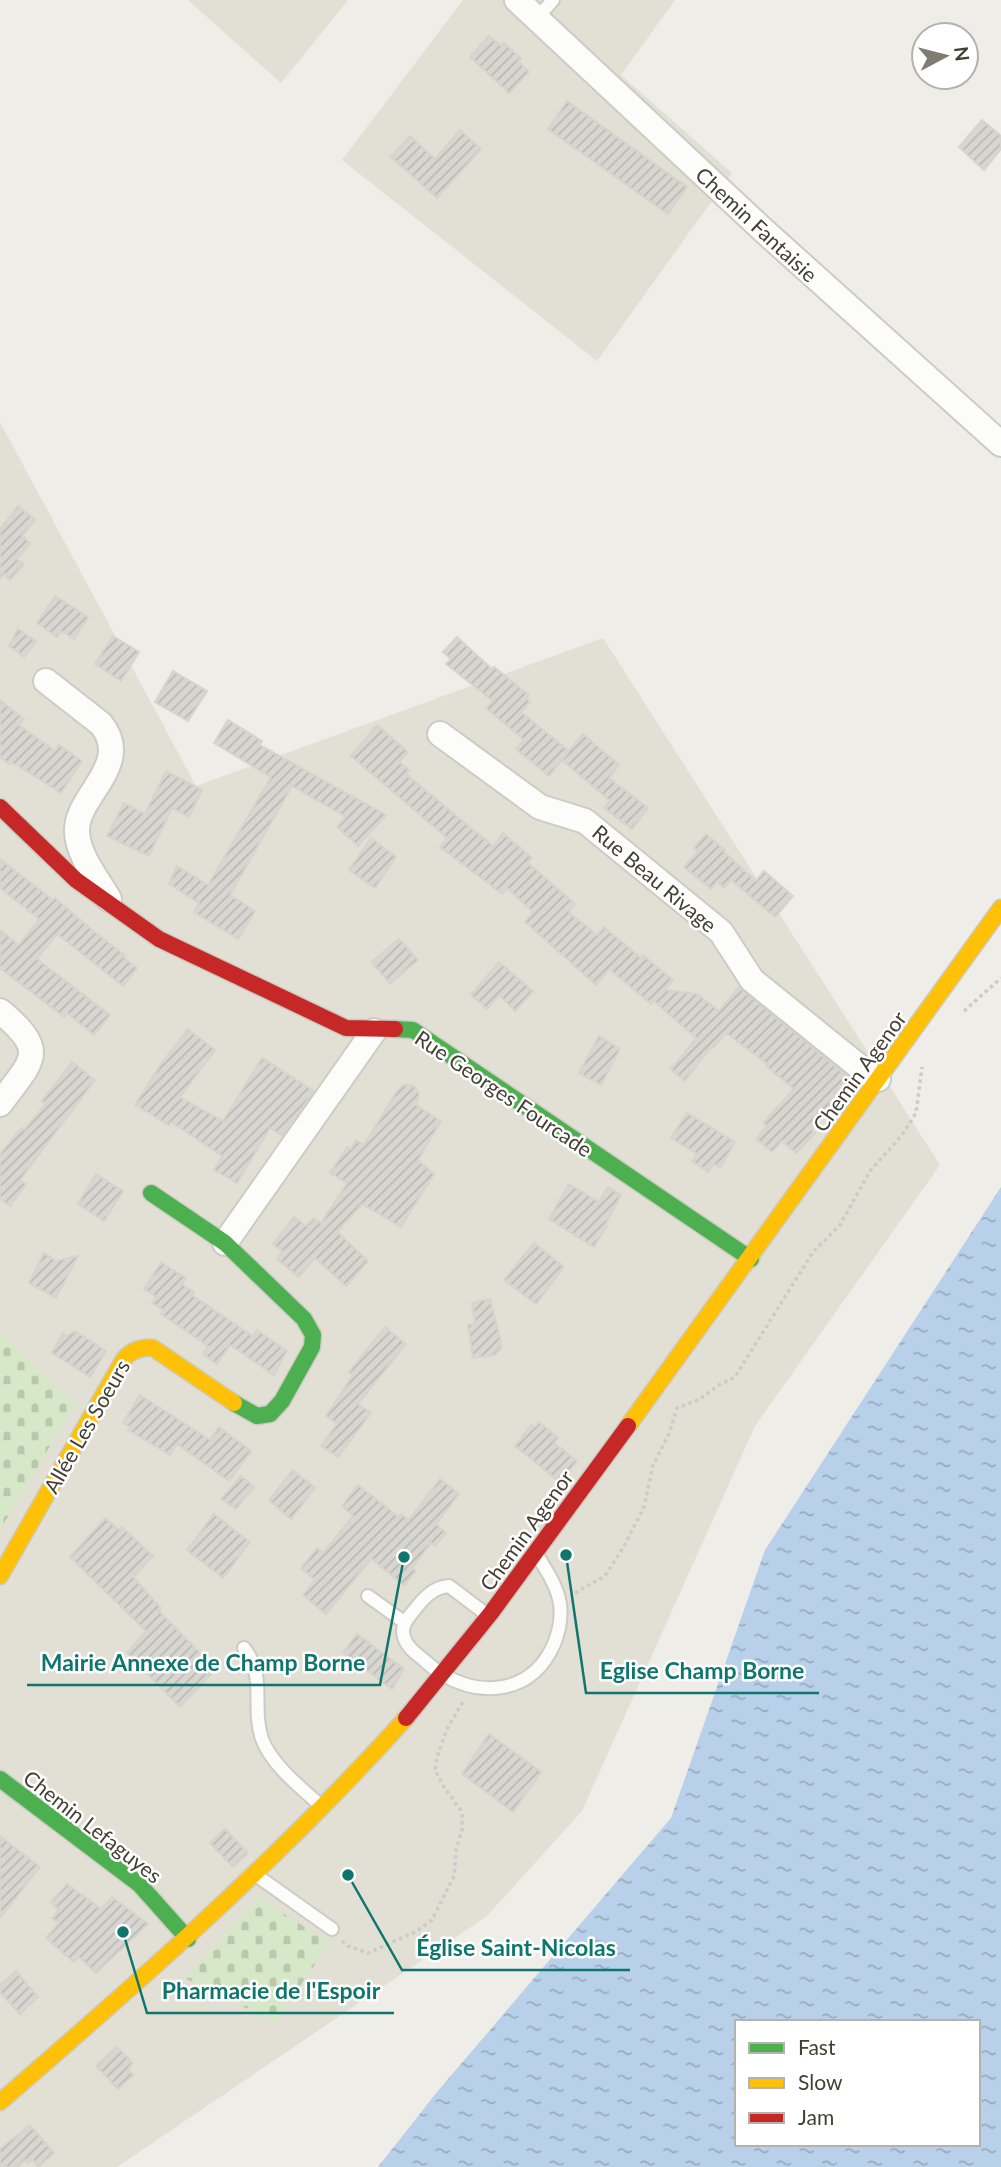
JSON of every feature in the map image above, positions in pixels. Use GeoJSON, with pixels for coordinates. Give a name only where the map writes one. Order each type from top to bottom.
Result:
{"type":"FeatureCollection","features":[{"type":"Feature","properties":{"kind":"main road","name":"Rue Georges Fourcade"},"geometry":{"type":"LineString","coordinates":[[0,807],[76,880],[159,939],[346,1028],[374,1031],[390,1027],[413,1030],[751,1259]]}},
{"type":"Feature","properties":{"kind":"main road","name":"Chemin Agenor"},"geometry":{"type":"LineString","coordinates":[[0,2102],[188,1939],[256,1875],[406,1718],[489,1616],[751,1259],[1001,908]]}},
{"type":"Feature","properties":{"kind":"main road","name":"Allée Les Soeurs"},"geometry":{"type":"LineString","coordinates":[[0,1576],[131,1350],[153,1348],[257,1416],[270,1414],[282,1401],[312,1347],[313,1335],[304,1319],[225,1243],[151,1193]]}},
{"type":"Feature","properties":{"kind":"main road","name":"Chemin Lefaguyes"},"geometry":{"type":"LineString","coordinates":[[0,1779],[139,1884],[188,1939]]}},
{"type":"Feature","properties":{"kind":"street","name":"Chemin Fantaisie"},"geometry":{"type":"LineString","coordinates":[[517,0],[762,229],[1001,444]]}},
{"type":"Feature","properties":{"kind":"street"},"geometry":{"type":"LineString","coordinates":[[46,681],[107,731],[110,746],[104,777],[80,813],[76,829],[79,848],[113,906]]}},
{"type":"Feature","properties":{"kind":"street","name":"Rue Beau Rivage"},"geometry":{"type":"LineString","coordinates":[[440,734],[540,807],[585,821],[721,932],[752,980],[878,1079]]}},
{"type":"Feature","properties":{"kind":"street"},"geometry":{"type":"LineString","coordinates":[[0,1011],[20,1028],[29,1041],[33,1054],[30,1063],[0,1104]]}},
{"type":"Feature","properties":{"kind":"street"},"geometry":{"type":"LineString","coordinates":[[225,1243],[374,1031]]}},
{"type":"Feature","properties":{"kind":"lane"},"geometry":{"type":"LineString","coordinates":[[536,19],[553,0]]}},
{"type":"Feature","properties":{"kind":"lane"},"geometry":{"type":"LineString","coordinates":[[489,1616],[449,1586],[433,1590],[404,1622],[404,1636],[411,1649],[442,1674],[472,1686],[509,1688],[528,1677],[550,1651],[561,1613],[554,1582],[535,1553]]}},
{"type":"Feature","properties":{"kind":"lane"},"geometry":{"type":"LineString","coordinates":[[368,1596],[404,1622]]}},
{"type":"Feature","properties":{"kind":"lane"},"geometry":{"type":"LineString","coordinates":[[244,1648],[252,1658],[258,1675],[259,1723],[263,1741],[292,1780],[323,1807]]}},
{"type":"Feature","properties":{"kind":"lane"},"geometry":{"type":"LineString","coordinates":[[256,1875],[332,1929]]}},
{"type":"Feature","properties":{"kind":"path"},"geometry":{"type":"LineString","coordinates":[[958,1016],[1001,978]]}},
{"type":"Feature","properties":{"kind":"path"},"geometry":{"type":"LineString","coordinates":[[560,1601],[605,1576],[624,1548],[644,1507],[653,1465],[669,1434],[677,1408],[701,1399],[735,1377],[813,1252],[839,1225],[870,1171],[902,1135],[916,1112],[923,1059]]}},
{"type":"Feature","properties":{"kind":"path"},"geometry":{"type":"LineString","coordinates":[[332,1929],[348,1947],[368,1953],[416,1931],[432,1920],[454,1876],[462,1820],[462,1812],[435,1770],[437,1757],[447,1729],[472,1686]]}},
{"type":"Feature","properties":{"kind":"shaded area"},"geometry":{"type":"Polygon","coordinates":[[[188,0],[348,0],[281,83],[188,0]]]}},
{"type":"Feature","properties":{"kind":"shaded area"},"geometry":{"type":"Polygon","coordinates":[[[463,0],[675,0],[621,75],[732,173],[597,361],[342,160],[463,0]]]}},
{"type":"Feature","properties":{"kind":"shaded area"},"geometry":{"type":"Polygon","coordinates":[[[0,422],[196,786],[603,638],[940,1165],[755,1426],[582,1811],[487,1916],[117,2167],[0,2167],[0,422]]]}},
{"type":"Feature","properties":{"kind":"green space"},"geometry":{"type":"Polygon","coordinates":[[[0,1334],[75,1404],[0,1530],[0,1334]]]}},
{"type":"Feature","properties":{"kind":"green space"},"geometry":{"type":"Polygon","coordinates":[[[259,1898],[330,1943],[275,2022],[186,1979],[259,1898]]]}},
{"type":"Feature","properties":{"kind":"water"},"geometry":{"type":"Polygon","coordinates":[[[1001,1187],[1001,2167],[378,2167],[437,2092],[671,1818],[765,1550],[1001,1187]]]}},
{"type":"Feature","properties":{"kind":"building"},"geometry":{"type":"Polygon","coordinates":[[[489,36],[501,46],[504,43],[521,58],[518,61],[529,72],[509,93],[470,57],[489,36]]]}},
{"type":"Feature","properties":{"kind":"building"},"geometry":{"type":"Polygon","coordinates":[[[567,101],[687,187],[668,214],[548,129],[567,101]]]}},
{"type":"Feature","properties":{"kind":"building"},"geometry":{"type":"Polygon","coordinates":[[[982,120],[1001,136],[1001,149],[984,170],[959,147],[982,120]]]}},
{"type":"Feature","properties":{"kind":"building"},"geometry":{"type":"Polygon","coordinates":[[[460,130],[481,149],[437,198],[391,157],[410,136],[435,159],[460,130]]]}},
{"type":"Feature","properties":{"kind":"building"},"geometry":{"type":"Polygon","coordinates":[[[18,506],[35,520],[22,536],[30,543],[17,559],[24,564],[10,580],[4,574],[0,579],[0,529],[18,506]]]}},
{"type":"Feature","properties":{"kind":"building"},"geometry":{"type":"Polygon","coordinates":[[[55,596],[88,617],[74,639],[61,631],[57,637],[37,623],[55,596]]]}},
{"type":"Feature","properties":{"kind":"building"},"geometry":{"type":"Polygon","coordinates":[[[18,629],[36,641],[24,657],[9,646],[18,629]]]}},
{"type":"Feature","properties":{"kind":"building"},"geometry":{"type":"Polygon","coordinates":[[[113,636],[139,652],[121,681],[95,664],[113,636]]]}},
{"type":"Feature","properties":{"kind":"building"},"geometry":{"type":"Polygon","coordinates":[[[457,637],[492,669],[494,667],[529,695],[526,698],[530,702],[521,712],[569,751],[549,776],[516,749],[524,740],[486,708],[493,701],[446,664],[451,659],[443,652],[457,637]]]}},
{"type":"Feature","properties":{"kind":"building"},"geometry":{"type":"Polygon","coordinates":[[[173,671],[207,691],[188,721],[155,702],[173,671]]]}},
{"type":"Feature","properties":{"kind":"building"},"geometry":{"type":"Polygon","coordinates":[[[0,700],[24,719],[19,725],[55,751],[59,745],[82,761],[61,793],[0,757],[0,700]]]}},
{"type":"Feature","properties":{"kind":"building"},"geometry":{"type":"Polygon","coordinates":[[[228,720],[262,741],[260,745],[386,815],[358,846],[337,827],[346,817],[292,786],[230,895],[255,911],[238,939],[194,912],[199,903],[169,884],[177,866],[208,885],[271,777],[214,743],[228,720]]]}},
{"type":"Feature","properties":{"kind":"building"},"geometry":{"type":"Polygon","coordinates":[[[377,725],[408,752],[399,762],[409,770],[406,774],[493,846],[503,833],[532,858],[528,863],[575,904],[569,912],[597,935],[604,927],[673,980],[664,990],[697,994],[719,1011],[739,987],[848,1077],[829,1102],[832,1105],[812,1130],[815,1133],[796,1153],[782,1141],[772,1152],[756,1139],[767,1126],[763,1123],[794,1089],[766,1066],[767,1064],[726,1033],[711,1047],[685,1081],[671,1069],[696,1038],[654,1001],[651,1004],[609,969],[596,985],[525,922],[533,912],[507,888],[502,894],[440,847],[447,838],[351,756],[377,725]]]}},
{"type":"Feature","properties":{"kind":"building"},"geometry":{"type":"Polygon","coordinates":[[[583,734],[619,765],[609,778],[648,808],[632,829],[604,808],[610,801],[562,760],[583,734]]]}},
{"type":"Feature","properties":{"kind":"building"},"geometry":{"type":"Polygon","coordinates":[[[166,771],[202,790],[189,817],[172,808],[149,856],[107,836],[124,803],[145,814],[166,771]]]}},
{"type":"Feature","properties":{"kind":"building"},"geometry":{"type":"Polygon","coordinates":[[[706,834],[756,881],[764,871],[793,896],[775,917],[731,880],[724,888],[717,881],[711,889],[684,867],[698,851],[694,848],[706,834]]]}},
{"type":"Feature","properties":{"kind":"building"},"geometry":{"type":"Polygon","coordinates":[[[371,838],[396,857],[375,888],[349,870],[371,838]]]}},
{"type":"Feature","properties":{"kind":"building"},"geometry":{"type":"Polygon","coordinates":[[[0,859],[53,900],[55,898],[137,968],[123,986],[57,934],[37,959],[110,1015],[94,1035],[67,1013],[64,1017],[0,968],[0,930],[19,945],[39,919],[0,888],[0,859]]]}},
{"type":"Feature","properties":{"kind":"building"},"geometry":{"type":"Polygon","coordinates":[[[399,939],[418,960],[390,984],[372,962],[399,939]]]}},
{"type":"Feature","properties":{"kind":"building"},"geometry":{"type":"Polygon","coordinates":[[[499,962],[533,991],[515,1011],[499,995],[487,1009],[471,995],[499,962]]]}},
{"type":"Feature","properties":{"kind":"building"},"geometry":{"type":"Polygon","coordinates":[[[188,1029],[215,1050],[180,1097],[223,1121],[262,1058],[314,1091],[282,1136],[270,1128],[237,1183],[214,1170],[222,1156],[171,1122],[169,1125],[135,1105],[161,1064],[188,1029]]]}},
{"type":"Feature","properties":{"kind":"building"},"geometry":{"type":"Polygon","coordinates":[[[599,1036],[620,1049],[601,1085],[579,1073],[599,1036]]]}},
{"type":"Feature","properties":{"kind":"building"},"geometry":{"type":"Polygon","coordinates":[[[72,1062],[95,1080],[20,1180],[26,1184],[10,1206],[0,1199],[0,1154],[21,1128],[24,1130],[46,1104],[42,1101],[72,1062]]]}},
{"type":"Feature","properties":{"kind":"building"},"geometry":{"type":"Polygon","coordinates":[[[404,1085],[416,1088],[419,1094],[416,1105],[441,1121],[418,1160],[434,1174],[401,1227],[362,1204],[337,1232],[368,1261],[346,1286],[315,1258],[299,1277],[277,1259],[282,1251],[273,1244],[294,1217],[306,1226],[314,1218],[321,1223],[347,1183],[330,1173],[347,1147],[351,1149],[356,1140],[364,1145],[397,1091],[404,1085]]]}},
{"type":"Feature","properties":{"kind":"building"},"geometry":{"type":"Polygon","coordinates":[[[687,1113],[735,1142],[720,1168],[714,1164],[708,1172],[692,1161],[697,1154],[671,1138],[687,1113]]]}},
{"type":"Feature","properties":{"kind":"building"},"geometry":{"type":"Polygon","coordinates":[[[96,1174],[123,1191],[104,1221],[78,1204],[96,1174]]]}},
{"type":"Feature","properties":{"kind":"building"},"geometry":{"type":"Polygon","coordinates":[[[569,1184],[599,1202],[608,1187],[621,1195],[594,1247],[549,1219],[569,1184]]]}},
{"type":"Feature","properties":{"kind":"building"},"geometry":{"type":"Polygon","coordinates":[[[534,1243],[564,1267],[536,1304],[504,1280],[534,1243]]]}},
{"type":"Feature","properties":{"kind":"building"},"geometry":{"type":"Polygon","coordinates":[[[44,1253],[56,1261],[78,1256],[56,1298],[29,1283],[44,1253]]]}},
{"type":"Feature","properties":{"kind":"building"},"geometry":{"type":"Polygon","coordinates":[[[161,1262],[186,1278],[182,1284],[194,1292],[192,1295],[253,1336],[257,1330],[287,1351],[274,1375],[230,1345],[217,1364],[203,1354],[208,1346],[161,1314],[163,1310],[152,1303],[156,1297],[144,1289],[161,1262]]]}},
{"type":"Feature","properties":{"kind":"building"},"geometry":{"type":"Polygon","coordinates":[[[490,1299],[501,1348],[495,1355],[473,1358],[468,1325],[475,1323],[472,1303],[490,1299]]]}},
{"type":"Feature","properties":{"kind":"building"},"geometry":{"type":"Polygon","coordinates":[[[385,1327],[406,1344],[358,1404],[371,1413],[338,1457],[321,1446],[337,1424],[326,1416],[353,1375],[349,1372],[385,1327]]]}},
{"type":"Feature","properties":{"kind":"building"},"geometry":{"type":"Polygon","coordinates":[[[75,1331],[106,1351],[90,1377],[52,1353],[63,1333],[67,1336],[75,1331]]]}},
{"type":"Feature","properties":{"kind":"building"},"geometry":{"type":"Polygon","coordinates":[[[140,1395],[210,1440],[219,1427],[251,1451],[229,1481],[177,1444],[170,1455],[128,1430],[130,1427],[123,1423],[140,1395]]]}},
{"type":"Feature","properties":{"kind":"building"},"geometry":{"type":"Polygon","coordinates":[[[539,1422],[558,1438],[554,1443],[577,1461],[561,1483],[515,1446],[531,1425],[535,1427],[539,1422]]]}},
{"type":"Feature","properties":{"kind":"building"},"geometry":{"type":"Polygon","coordinates":[[[293,1470],[315,1488],[291,1519],[269,1500],[293,1470]]]}},
{"type":"Feature","properties":{"kind":"building"},"geometry":{"type":"Polygon","coordinates":[[[241,1476],[254,1487],[236,1509],[221,1499],[241,1476]]]}},
{"type":"Feature","properties":{"kind":"building"},"geometry":{"type":"Polygon","coordinates":[[[440,1479],[459,1494],[436,1524],[446,1533],[435,1546],[431,1543],[412,1568],[416,1571],[404,1585],[371,1559],[326,1614],[303,1595],[315,1580],[301,1568],[317,1548],[323,1553],[353,1516],[342,1506],[358,1485],[399,1517],[401,1514],[409,1520],[440,1479]]]}},
{"type":"Feature","properties":{"kind":"building"},"geometry":{"type":"Polygon","coordinates":[[[214,1514],[250,1542],[223,1578],[187,1550],[214,1514]]]}},
{"type":"Feature","properties":{"kind":"building"},"geometry":{"type":"Polygon","coordinates":[[[105,1518],[119,1530],[122,1527],[153,1556],[133,1577],[161,1608],[159,1611],[216,1669],[180,1707],[127,1653],[146,1631],[70,1557],[105,1518]]]}},
{"type":"Feature","properties":{"kind":"building"},"geometry":{"type":"Polygon","coordinates":[[[357,1634],[404,1669],[392,1689],[343,1653],[357,1634]]]}},
{"type":"Feature","properties":{"kind":"building"},"geometry":{"type":"Polygon","coordinates":[[[489,1734],[541,1772],[513,1812],[462,1774],[489,1734]]]}},
{"type":"Feature","properties":{"kind":"building"},"geometry":{"type":"Polygon","coordinates":[[[225,1829],[248,1853],[233,1867],[210,1843],[225,1829]]]}},
{"type":"Feature","properties":{"kind":"building"},"geometry":{"type":"Polygon","coordinates":[[[0,1836],[40,1867],[0,1918],[0,1836]]]}},
{"type":"Feature","properties":{"kind":"building"},"geometry":{"type":"Polygon","coordinates":[[[67,1884],[101,1909],[112,1897],[148,1924],[96,1973],[79,1957],[73,1962],[46,1938],[59,1923],[52,1918],[59,1910],[51,1902],[67,1884]]]}},
{"type":"Feature","properties":{"kind":"building"},"geometry":{"type":"Polygon","coordinates":[[[16,1971],[38,1997],[20,2014],[0,1992],[0,1985],[16,1971]]]}},
{"type":"Feature","properties":{"kind":"building"},"geometry":{"type":"Polygon","coordinates":[[[117,2047],[133,2063],[128,2069],[133,2075],[118,2089],[96,2066],[117,2047]]]}},
{"type":"Feature","properties":{"kind":"building"},"geometry":{"type":"Polygon","coordinates":[[[30,2125],[54,2153],[38,2167],[33,2160],[27,2163],[25,2160],[17,2167],[0,2167],[0,2149],[30,2125]]]}},
{"type":"Feature","properties":{"kind":"traffic: fast"},"geometry":{"type":"LineString","coordinates":[[395,1029],[413,1030],[751,1259]]}},
{"type":"Feature","properties":{"kind":"traffic: fast"},"geometry":{"type":"LineString","coordinates":[[151,1193],[225,1243],[304,1319],[313,1335],[312,1347],[282,1401],[270,1414],[257,1416],[234,1403]]}},
{"type":"Feature","properties":{"kind":"traffic: fast"},"geometry":{"type":"LineString","coordinates":[[0,1779],[139,1884],[188,1939]]}},
{"type":"Feature","properties":{"kind":"traffic: slow"},"geometry":{"type":"LineString","coordinates":[[628,1426],[1001,908]]}},
{"type":"Feature","properties":{"kind":"traffic: slow"},"geometry":{"type":"LineString","coordinates":[[0,1576],[124,1359],[130,1353],[153,1348],[234,1403]]}},
{"type":"Feature","properties":{"kind":"traffic: slow"},"geometry":{"type":"LineString","coordinates":[[0,2102],[157,1964],[260,1868],[406,1718]]}},
{"type":"Feature","properties":{"kind":"traffic: jam"},"geometry":{"type":"LineString","coordinates":[[0,807],[76,880],[159,939],[346,1028],[395,1029]]}},
{"type":"Feature","properties":{"kind":"traffic: jam"},"geometry":{"type":"LineString","coordinates":[[406,1718],[491,1613],[628,1426]]}},
{"type":"Feature","properties":{"kind":"place","name":"Eglise Champ Borne"},"geometry":{"type":"Point","coordinates":[566,1555]}},
{"type":"Feature","properties":{"kind":"place","name":"Mairie Annexe de Champ Borne"},"geometry":{"type":"Point","coordinates":[404,1557]}},
{"type":"Feature","properties":{"kind":"place","name":"Église Saint-Nicolas"},"geometry":{"type":"Point","coordinates":[348,1875]}},
{"type":"Feature","properties":{"kind":"place","name":"Pharmacie de l'Espoir"},"geometry":{"type":"Point","coordinates":[123,1932]}}]}
